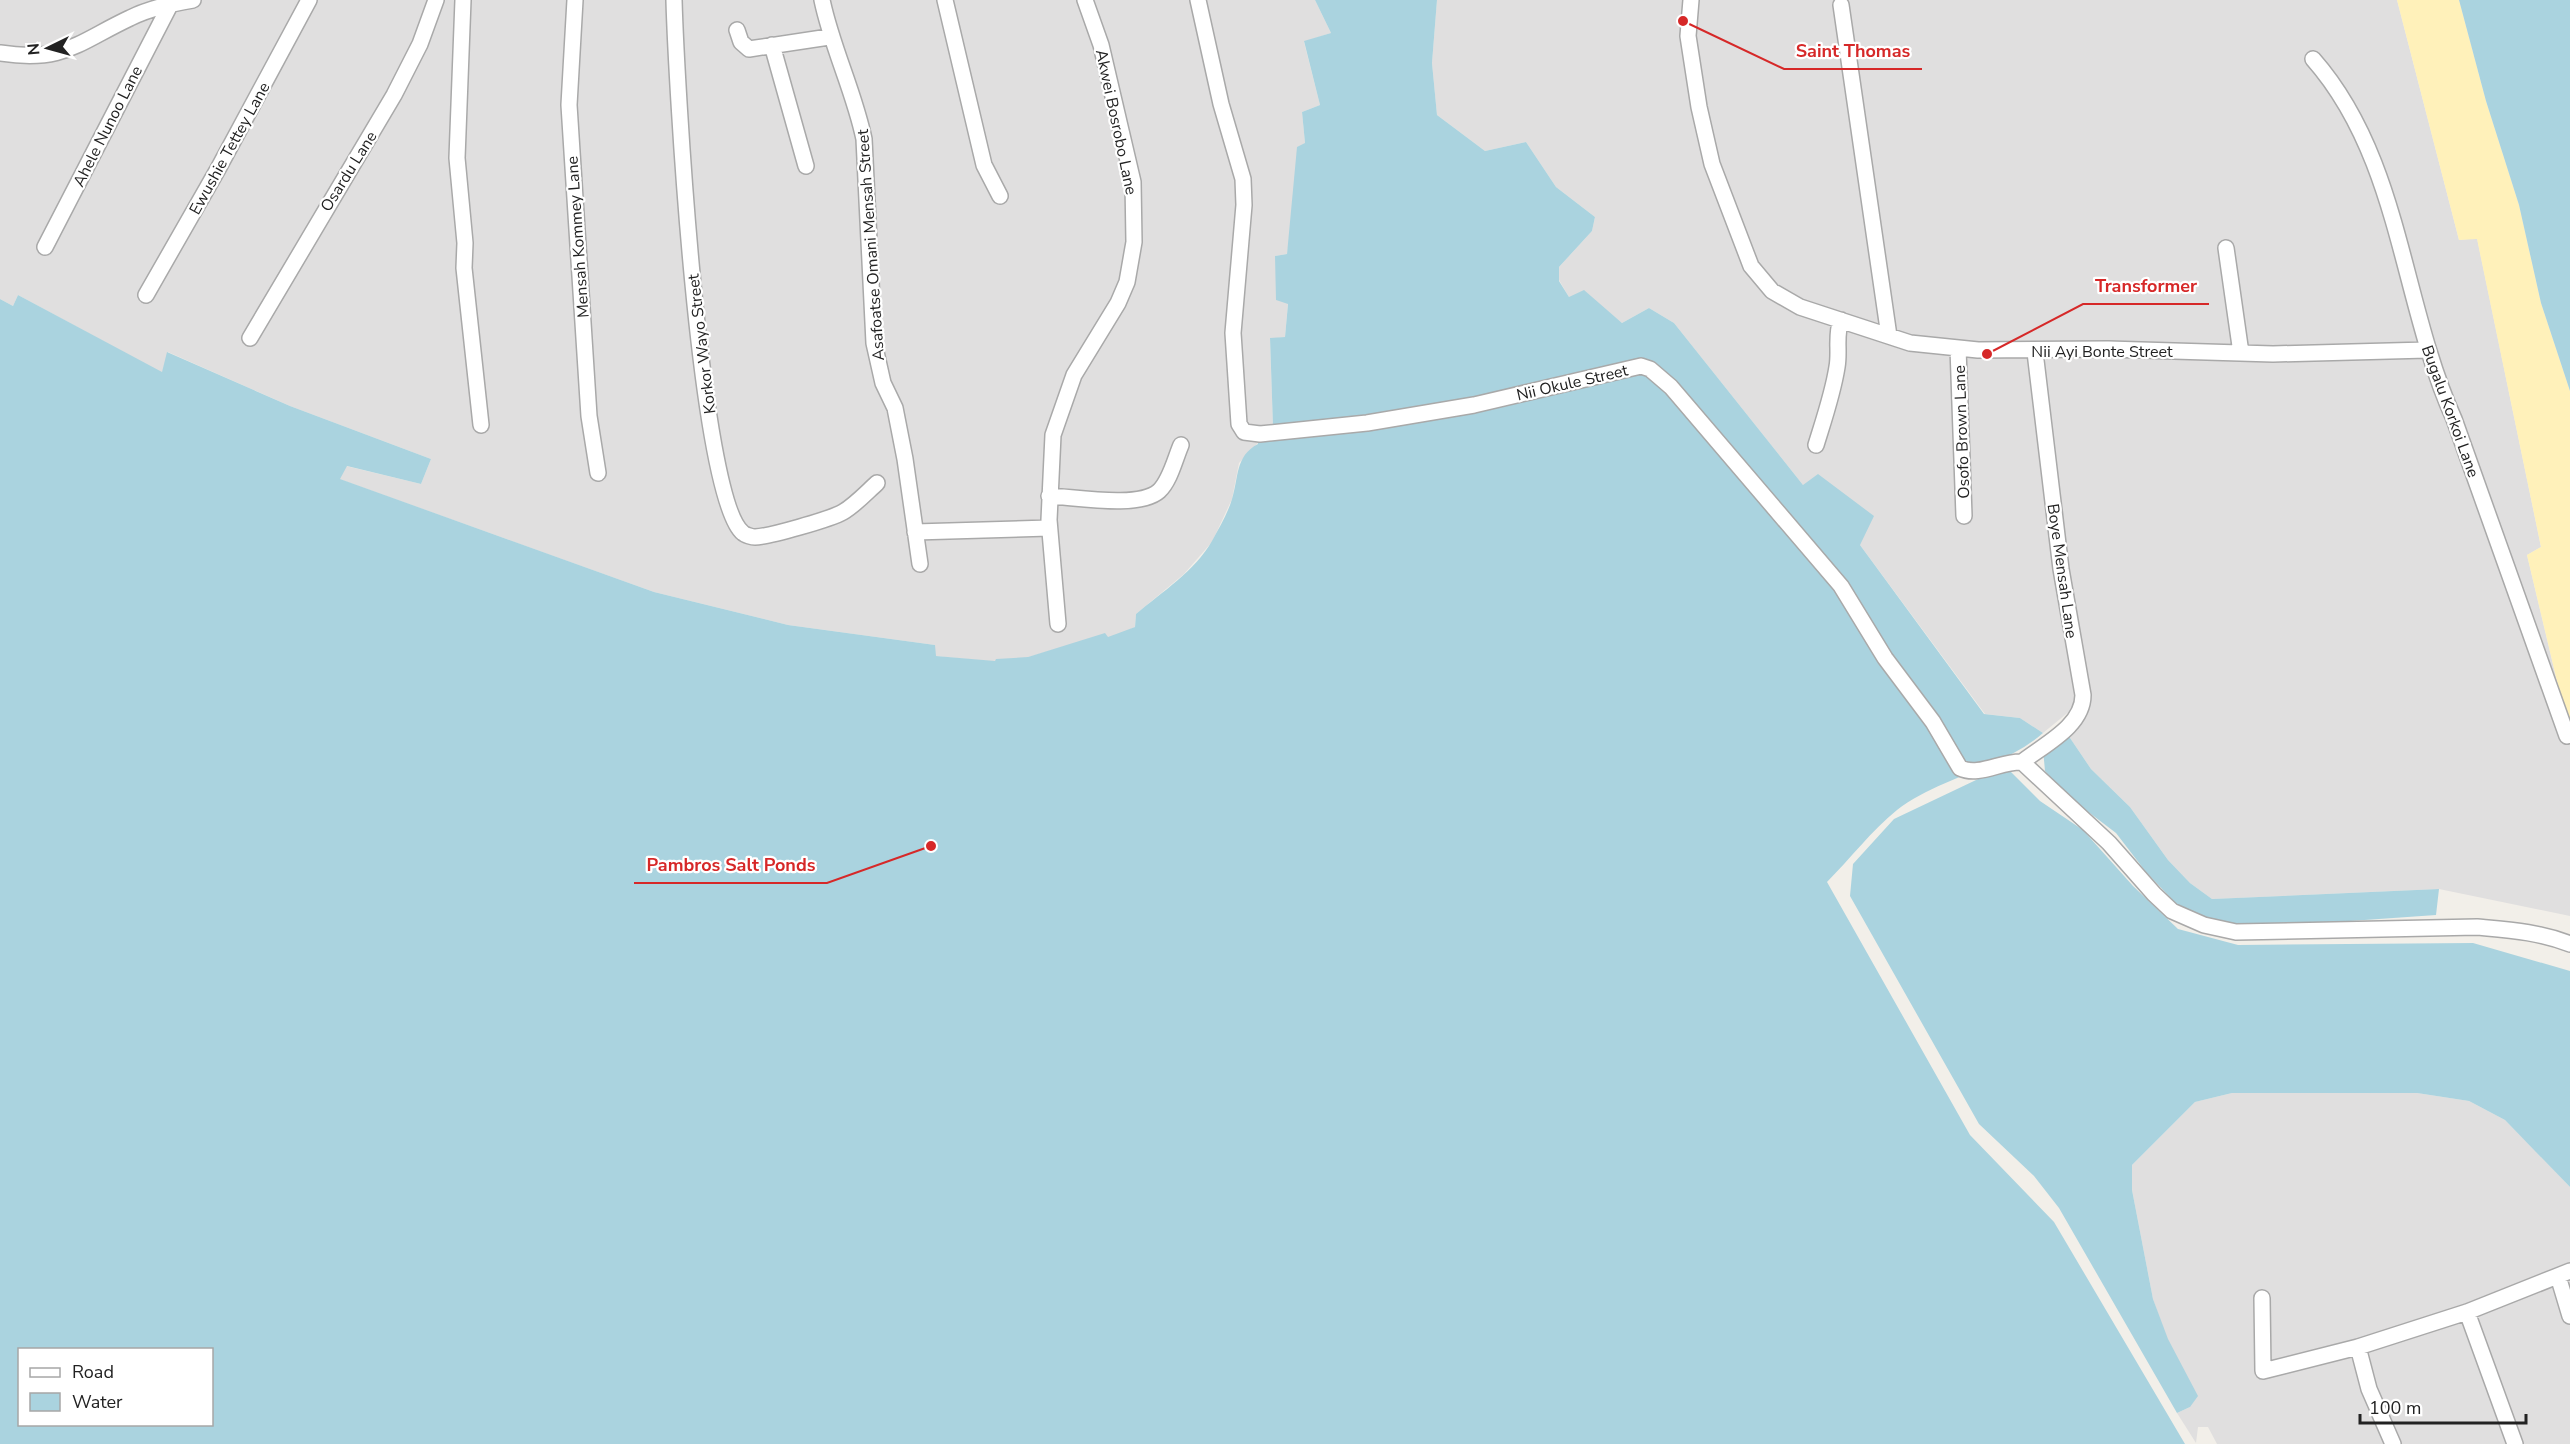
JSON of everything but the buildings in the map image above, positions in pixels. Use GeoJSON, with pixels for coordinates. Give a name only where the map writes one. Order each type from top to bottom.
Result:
{"type":"FeatureCollection","features":[{"type":"Feature","properties":{"kind":"street"},"geometry":{"type":"LineString","coordinates":[[0,53],[27,57],[53,56],[76,48],[130,18],[193,0]]}},
{"type":"Feature","properties":{"kind":"street","name":"Ewushie Tettey Lane"},"geometry":{"type":"LineString","coordinates":[[146,295],[218,169],[309,0]]}},
{"type":"Feature","properties":{"kind":"street","name":"Osardu Lane"},"geometry":{"type":"LineString","coordinates":[[250,338],[394,95],[420,44],[436,0]]}},
{"type":"Feature","properties":{"kind":"street"},"geometry":{"type":"LineString","coordinates":[[464,0],[457,158],[465,243],[464,268],[481,425]]}},
{"type":"Feature","properties":{"kind":"street","name":"Mensah Kommey Lane"},"geometry":{"type":"LineString","coordinates":[[575,0],[569,105],[589,416],[598,473]]}},
{"type":"Feature","properties":{"kind":"street","name":"Korkor Wayo Street"},"geometry":{"type":"LineString","coordinates":[[674,0],[694,299],[711,429],[729,513],[741,532],[755,537],[836,515],[851,507],[877,483]]}},
{"type":"Feature","properties":{"kind":"street","name":"Asafoatse Omani Mensah Street"},"geometry":{"type":"LineString","coordinates":[[822,0],[829,37],[858,113],[864,139],[874,343],[883,384],[897,418],[920,564]]}},
{"type":"Feature","properties":{"kind":"street"},"geometry":{"type":"LineString","coordinates":[[945,0],[984,165],[1000,196]]}},
{"type":"Feature","properties":{"kind":"street","name":"Akwei Bosrobo Lane"},"geometry":{"type":"LineString","coordinates":[[1058,624],[1049,496],[1053,435],[1074,375],[1118,303],[1127,282],[1134,242],[1133,182],[1101,45],[1085,0]]}},
{"type":"Feature","properties":{"kind":"street","name":"Nii Okule Street"},"geometry":{"type":"LineString","coordinates":[[1198,0],[1221,104],[1243,179],[1244,205],[1233,333],[1239,424],[1244,432],[1260,434],[1367,423],[1474,405],[1641,366],[1650,369],[1671,387],[1841,586],[1885,658],[1933,722],[1960,768],[1974,772],[2008,761],[2022,762]]}},
{"type":"Feature","properties":{"kind":"street","name":"Nii Ayi Bonte Street"},"geometry":{"type":"LineString","coordinates":[[1691,0],[1688,36],[1699,107],[1712,164],[1751,266],[1772,291],[1800,307],[1910,343],[1958,348],[2035,352],[2108,349],[2241,353],[2427,350]]}},
{"type":"Feature","properties":{"kind":"street","name":"Ahele Nunoo Lane"},"geometry":{"type":"LineString","coordinates":[[45,247],[170,5]]}},
{"type":"Feature","properties":{"kind":"street"},"geometry":{"type":"LineString","coordinates":[[1840,5],[1889,336]]}},
{"type":"Feature","properties":{"kind":"street"},"geometry":{"type":"LineString","coordinates":[[736,30],[741,42],[749,49],[829,37]]}},
{"type":"Feature","properties":{"kind":"street"},"geometry":{"type":"LineString","coordinates":[[772,45],[806,166]]}},
{"type":"Feature","properties":{"kind":"street","name":"Bugalu Korkoi Lane"},"geometry":{"type":"LineString","coordinates":[[2313,59],[2335,84],[2352,111],[2369,150],[2418,307],[2427,350],[2567,736]]}},
{"type":"Feature","properties":{"kind":"street"},"geometry":{"type":"LineString","coordinates":[[2226,249],[2241,353]]}},
{"type":"Feature","properties":{"kind":"street"},"geometry":{"type":"LineString","coordinates":[[1816,445],[1838,364],[1837,335],[1841,320]]}},
{"type":"Feature","properties":{"kind":"street","name":"Osofo Brown Lane"},"geometry":{"type":"LineString","coordinates":[[1958,348],[1964,516]]}},
{"type":"Feature","properties":{"kind":"street","name":"Boye Mensah Lane"},"geometry":{"type":"LineString","coordinates":[[2022,762],[2077,719],[2083,708],[2083,695],[2061,569],[2035,352]]}},
{"type":"Feature","properties":{"kind":"street"},"geometry":{"type":"LineString","coordinates":[[1049,496],[1128,500],[1158,493],[1165,485],[1181,446]]}},
{"type":"Feature","properties":{"kind":"street"},"geometry":{"type":"LineString","coordinates":[[915,532],[1050,528]]}},
{"type":"Feature","properties":{"kind":"street"},"geometry":{"type":"LineString","coordinates":[[2022,762],[2109,843],[2166,905],[2204,925],[2236,932],[2477,927],[2524,932],[2570,944]]}},
{"type":"Feature","properties":{"kind":"street"},"geometry":{"type":"LineString","coordinates":[[2262,1298],[2263,1371],[2358,1347],[2467,1312],[2564,1273],[2570,1316]]}},
{"type":"Feature","properties":{"kind":"street"},"geometry":{"type":"LineString","coordinates":[[2467,1312],[2515,1444]]}},
{"type":"Feature","properties":{"kind":"street"},"geometry":{"type":"LineString","coordinates":[[2358,1347],[2369,1389],[2393,1444]]}},
{"type":"Feature","properties":{"kind":"shaded area"},"geometry":{"type":"Polygon","coordinates":[[[0,0],[1315,0],[1331,33],[1304,42],[1320,105],[1302,112],[1305,143],[1287,254],[1275,256],[1288,303],[1285,337],[1270,339],[1273,427],[1239,463],[1232,499],[1212,542],[1184,574],[1136,614],[1135,627],[1107,640],[1103,635],[1008,663],[935,656],[935,645],[788,625],[654,592],[339,479],[346,466],[421,484],[431,459],[290,406],[168,352],[162,373],[18,295],[13,306],[0,299],[0,0]]]}},
{"type":"Feature","properties":{"kind":"shaded area"},"geometry":{"type":"Polygon","coordinates":[[[1437,0],[2397,0],[2459,240],[2477,238],[2541,547],[2527,555],[2570,736],[2570,916],[2439,889],[2212,899],[2190,883],[2168,860],[2130,807],[2091,769],[2066,732],[2090,706],[2082,701],[2043,733],[2020,718],[1985,714],[1860,545],[1803,485],[1674,323],[1649,308],[1622,323],[1605,309],[1569,297],[1559,280],[1559,267],[1592,231],[1595,217],[1556,187],[1526,142],[1485,151],[1437,115],[1432,63],[1437,0]]]}},
{"type":"Feature","properties":{"kind":"shaded area"},"geometry":{"type":"Polygon","coordinates":[[[2232,1093],[2417,1093],[2469,1101],[2505,1120],[2551,1167],[2570,1187],[2570,1444],[2217,1444],[2208,1427],[2198,1427],[2196,1443],[2177,1413],[2190,1407],[2153,1299],[2132,1190],[2132,1165],[2195,1102],[2232,1093]]]}},
{"type":"Feature","properties":{"kind":"sand"},"geometry":{"type":"Polygon","coordinates":[[[2397,0],[2459,0],[2486,101],[2519,205],[2541,303],[2570,391],[2570,736],[2527,555],[2541,547],[2477,239],[2459,240],[2397,0]]]}},
{"type":"Feature","properties":{"kind":"water"},"geometry":{"type":"Polygon","coordinates":[[[1315,0],[1437,0],[1432,63],[1437,115],[1485,151],[1526,142],[1556,187],[1595,217],[1592,231],[1559,267],[1559,281],[1569,297],[1584,290],[1622,323],[1649,308],[1674,323],[1803,485],[1818,474],[1874,516],[1860,545],[1984,714],[2020,718],[2043,733],[2010,755],[1932,789],[1897,810],[1870,835],[1827,882],[1970,1135],[2054,1222],[2185,1444],[0,1444],[0,299],[13,306],[18,295],[162,372],[167,352],[290,406],[431,459],[421,484],[347,466],[340,479],[654,592],[788,625],[935,645],[936,656],[995,661],[996,659],[1028,657],[1105,633],[1108,637],[1135,627],[1136,614],[1177,580],[1205,552],[1228,510],[1242,461],[1245,455],[1258,444],[1256,429],[1273,427],[1270,338],[1285,337],[1288,304],[1276,300],[1275,256],[1287,254],[1297,147],[1305,143],[1302,112],[1320,105],[1304,41],[1331,33],[1315,0]]]}},
{"type":"Feature","properties":{"kind":"water"},"geometry":{"type":"Polygon","coordinates":[[[2459,0],[2570,0],[2570,391],[2541,303],[2519,205],[2486,101],[2459,0]]]}},
{"type":"Feature","properties":{"kind":"water"},"geometry":{"type":"Polygon","coordinates":[[[2066,732],[2091,769],[2130,807],[2168,860],[2190,883],[2212,899],[2439,889],[2436,915],[2250,928],[2211,923],[2185,913],[2146,872],[2116,833],[2066,795],[2045,771],[2043,749],[2066,732]]]}},
{"type":"Feature","properties":{"kind":"water"},"geometry":{"type":"Polygon","coordinates":[[[1995,771],[2011,772],[2040,801],[2083,830],[2133,886],[2178,929],[2238,945],[2473,943],[2570,971],[2570,1187],[2505,1120],[2469,1101],[2417,1093],[2232,1093],[2195,1102],[2132,1165],[2132,1190],[2153,1299],[2168,1339],[2198,1396],[2190,1407],[2177,1413],[2059,1208],[2034,1176],[1979,1124],[1850,896],[1853,864],[1894,819],[1995,771]]]}},
{"type":"Feature","properties":{"kind":"place","name":"Saint Thomas"},"geometry":{"type":"Point","coordinates":[1683,21]}},
{"type":"Feature","properties":{"kind":"place","name":"Transformer"},"geometry":{"type":"Point","coordinates":[1987,354]}},
{"type":"Feature","properties":{"kind":"place","name":"Pambros Salt Ponds"},"geometry":{"type":"Point","coordinates":[931,846]}}]}
